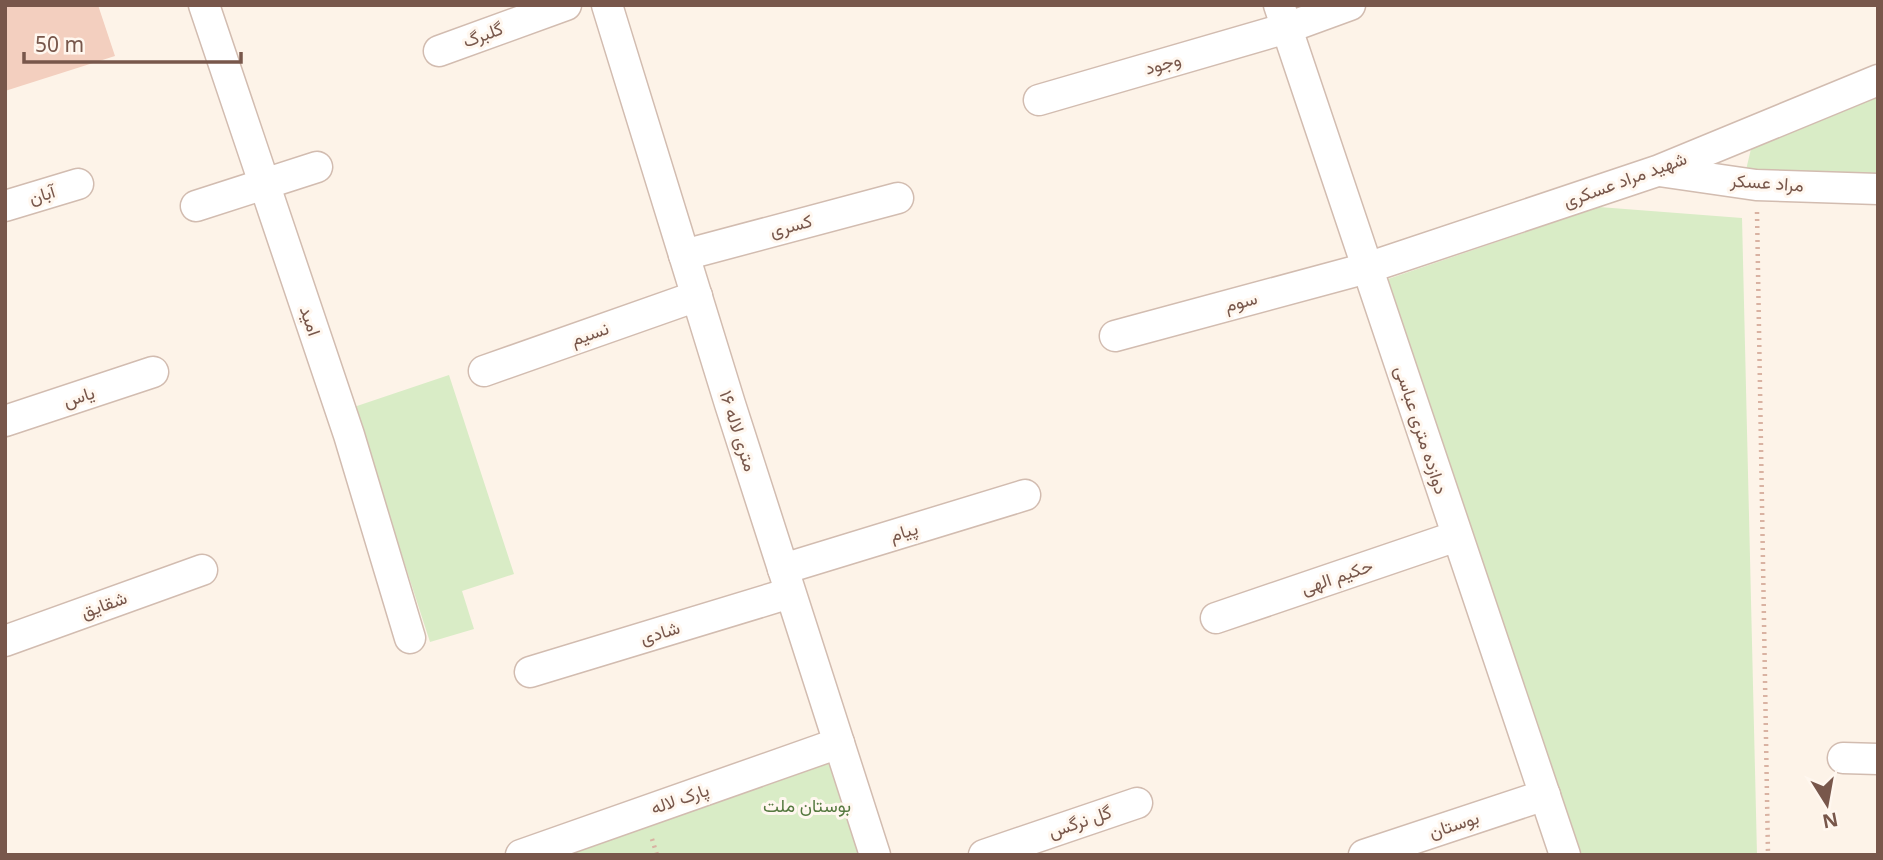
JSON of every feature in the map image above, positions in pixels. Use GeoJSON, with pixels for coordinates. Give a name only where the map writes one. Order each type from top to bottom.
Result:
{"type":"FeatureCollection","features":[{"type":"Feature","properties":{"kind":"street","name":"امید"},"geometry":{"type":"LineString","coordinates":[[204,5],[349,435],[410,638]]}},
{"type":"Feature","properties":{"kind":"street","name":"گلبرگ"},"geometry":{"type":"LineString","coordinates":[[439,51],[566,5]]}},
{"type":"Feature","properties":{"kind":"street","name":"۱۶ متری لاله"},"geometry":{"type":"LineString","coordinates":[[607,5],[875,855]]}},
{"type":"Feature","properties":{"kind":"street","name":"وجود"},"geometry":{"type":"LineString","coordinates":[[1039,100],[1283,17],[1350,5]]}},
{"type":"Feature","properties":{"kind":"street","name":"دوازده متری عباسی"},"geometry":{"type":"LineString","coordinates":[[1283,17],[1565,855]]}},
{"type":"Feature","properties":{"kind":"street","name":"شهید مراد عسکری"},"geometry":{"type":"LineString","coordinates":[[1367,268],[1657,171],[1878,80]]}},
{"type":"Feature","properties":{"kind":"street"},"geometry":{"type":"LineString","coordinates":[[197,206],[317,167]]}},
{"type":"Feature","properties":{"kind":"street","name":"مراد عسکر"},"geometry":{"type":"LineString","coordinates":[[1657,171],[1756,185],[1878,190]]}},
{"type":"Feature","properties":{"kind":"street","name":"آبان"},"geometry":{"type":"LineString","coordinates":[[5,206],[78,184]]}},
{"type":"Feature","properties":{"kind":"street","name":"کسری"},"geometry":{"type":"LineString","coordinates":[[684,255],[898,198]]}},
{"type":"Feature","properties":{"kind":"street","name":"سوم"},"geometry":{"type":"LineString","coordinates":[[1115,336],[1367,268]]}},
{"type":"Feature","properties":{"kind":"street","name":"نسیم"},"geometry":{"type":"LineString","coordinates":[[484,371],[697,296]]}},
{"type":"Feature","properties":{"kind":"street","name":"یاس"},"geometry":{"type":"LineString","coordinates":[[5,421],[153,372]]}},
{"type":"Feature","properties":{"kind":"street","name":"پیام"},"geometry":{"type":"LineString","coordinates":[[787,581],[1025,495]]}},
{"type":"Feature","properties":{"kind":"street","name":"حکیم الهی"},"geometry":{"type":"LineString","coordinates":[[1216,618],[1457,536]]}},
{"type":"Feature","properties":{"kind":"street","name":"شقایق"},"geometry":{"type":"LineString","coordinates":[[5,640],[202,570]]}},
{"type":"Feature","properties":{"kind":"street","name":"شادی"},"geometry":{"type":"LineString","coordinates":[[530,673],[787,581]]}},
{"type":"Feature","properties":{"kind":"street","name":"پارک لاله"},"geometry":{"type":"LineString","coordinates":[[521,855],[839,743]]}},
{"type":"Feature","properties":{"kind":"street"},"geometry":{"type":"LineString","coordinates":[[1843,758],[1878,759]]}},
{"type":"Feature","properties":{"kind":"street","name":"بوستان"},"geometry":{"type":"LineString","coordinates":[[1364,855],[1545,794]]}},
{"type":"Feature","properties":{"kind":"street","name":"گل نرگس"},"geometry":{"type":"LineString","coordinates":[[984,855],[1137,803]]}},
{"type":"Feature","properties":{"kind":"path"},"geometry":{"type":"LineString","coordinates":[[1756,185],[1768,855]]}},
{"type":"Feature","properties":{"kind":"green space"},"geometry":{"type":"Polygon","coordinates":[[[1878,91],[1878,178],[1745,174],[1751,149],[1878,91]]]}},
{"type":"Feature","properties":{"kind":"green space"},"geometry":{"type":"Polygon","coordinates":[[[1599,207],[1742,218],[1757,855],[1578,855],[1388,279],[1599,207]]]}},
{"type":"Feature","properties":{"kind":"green space"},"geometry":{"type":"Polygon","coordinates":[[[449,375],[514,574],[462,591],[474,629],[430,642],[354,407],[449,375]]]}},
{"type":"Feature","properties":{"kind":"green space","name":"بوستان ملت"},"geometry":{"type":"Polygon","coordinates":[[[839,743],[875,855],[521,855],[839,743]]]}},
{"type":"Feature","properties":{"kind":"building"},"geometry":{"type":"Polygon","coordinates":[[[5,5],[98,5],[115,56],[5,91],[5,5]]]}}]}
